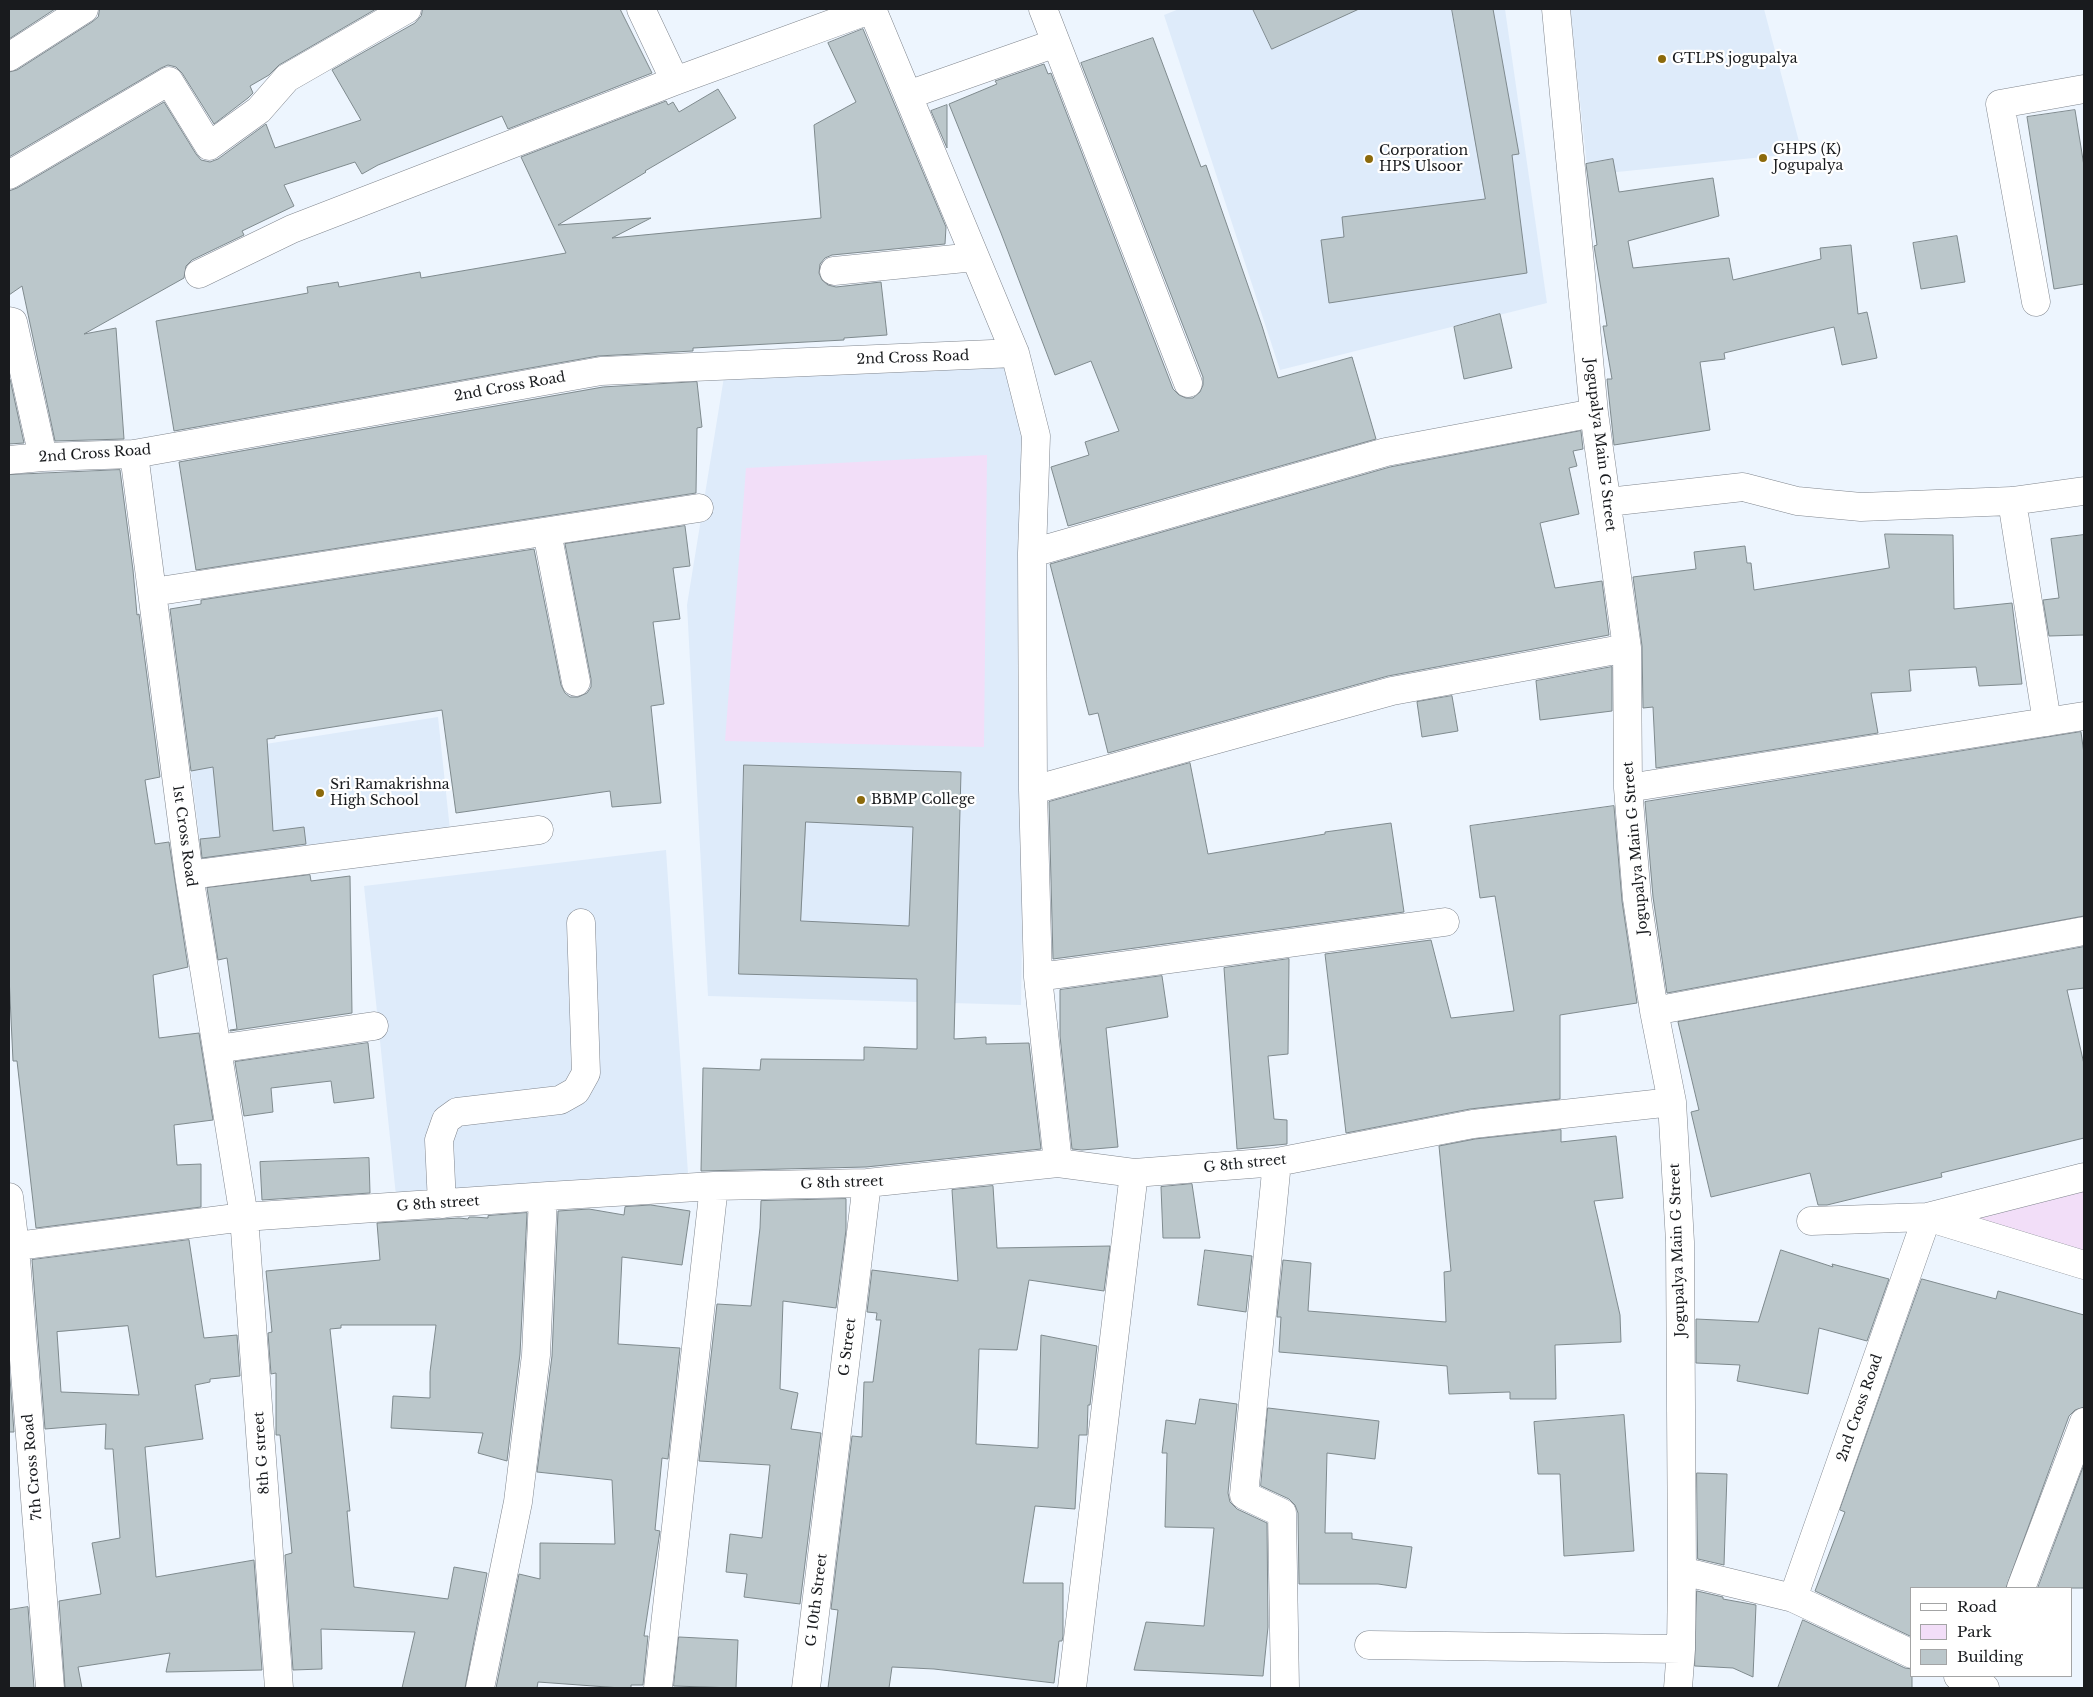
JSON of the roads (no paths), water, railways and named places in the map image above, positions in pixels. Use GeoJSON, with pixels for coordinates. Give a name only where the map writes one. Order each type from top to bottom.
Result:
{"type":"FeatureCollection","features":[{"type":"Feature","properties":{"kind":"street"},"geometry":{"type":"LineString","coordinates":[[9,57],[84,9]]}},
{"type":"Feature","properties":{"kind":"street"},"geometry":{"type":"LineString","coordinates":[[9,175],[169,81],[209,146],[259,110],[287,78],[407,9]]}},
{"type":"Feature","properties":{"kind":"street"},"geometry":{"type":"LineString","coordinates":[[641,9],[675,81]]}},
{"type":"Feature","properties":{"kind":"street"},"geometry":{"type":"LineString","coordinates":[[199,274],[292,229],[675,81],[872,9],[1015,353],[1036,436],[1032,553],[1032,790],[1038,977],[1058,1163]]}},
{"type":"Feature","properties":{"kind":"street"},"geometry":{"type":"LineString","coordinates":[[1043,9],[1188,383]]}},
{"type":"Feature","properties":{"kind":"street","name":"Jogupalya Main G Street"},"geometry":{"type":"LineString","coordinates":[[1556,9],[1594,413],[1627,648],[1628,788],[1637,899],[1654,1011],[1672,1102],[1680,1242],[1682,1571],[1681,1649],[1678,1688]]}},
{"type":"Feature","properties":{"kind":"street"},"geometry":{"type":"LineString","coordinates":[[908,95],[1056,43]]}},
{"type":"Feature","properties":{"kind":"street"},"geometry":{"type":"LineString","coordinates":[[2036,302],[2000,104],[2084,89]]}},
{"type":"Feature","properties":{"kind":"street"},"geometry":{"type":"LineString","coordinates":[[834,271],[975,257]]}},
{"type":"Feature","properties":{"kind":"street"},"geometry":{"type":"LineString","coordinates":[[9,322],[13,322],[43,457]]}},
{"type":"Feature","properties":{"kind":"street","name":"2nd Cross Road"},"geometry":{"type":"LineString","coordinates":[[9,460],[134,454],[601,370],[1015,353]]}},
{"type":"Feature","properties":{"kind":"street"},"geometry":{"type":"LineString","coordinates":[[1032,553],[1386,452],[1594,413]]}},
{"type":"Feature","properties":{"kind":"street","name":"1st Cross Road"},"geometry":{"type":"LineString","coordinates":[[134,454],[189,875],[244,1217]]}},
{"type":"Feature","properties":{"kind":"street"},"geometry":{"type":"LineString","coordinates":[[1608,502],[1743,487],[1797,501],[1861,507],[2012,501],[2084,491]]}},
{"type":"Feature","properties":{"kind":"street"},"geometry":{"type":"LineString","coordinates":[[2012,501],[2047,722]]}},
{"type":"Feature","properties":{"kind":"street"},"geometry":{"type":"LineString","coordinates":[[153,592],[699,508]]}},
{"type":"Feature","properties":{"kind":"street"},"geometry":{"type":"LineString","coordinates":[[548,532],[576,682]]}},
{"type":"Feature","properties":{"kind":"street"},"geometry":{"type":"LineString","coordinates":[[1032,790],[1392,691],[1627,648]]}},
{"type":"Feature","properties":{"kind":"street"},"geometry":{"type":"LineString","coordinates":[[1628,788],[2084,716]]}},
{"type":"Feature","properties":{"kind":"street"},"geometry":{"type":"LineString","coordinates":[[189,875],[539,830]]}},
{"type":"Feature","properties":{"kind":"street"},"geometry":{"type":"LineString","coordinates":[[1038,977],[1445,922]]}},
{"type":"Feature","properties":{"kind":"street"},"geometry":{"type":"LineString","coordinates":[[442,1204],[439,1140],[446,1120],[457,1112],[560,1100],[576,1091],[586,1073],[581,923]]}},
{"type":"Feature","properties":{"kind":"street"},"geometry":{"type":"LineString","coordinates":[[1654,1011],[2084,931]]}},
{"type":"Feature","properties":{"kind":"street"},"geometry":{"type":"LineString","coordinates":[[217,1049],[374,1026]]}},
{"type":"Feature","properties":{"kind":"street","name":"G 8th street"},"geometry":{"type":"LineString","coordinates":[[12,1247],[244,1217],[714,1186],[868,1183],[1058,1163],[1134,1173],[1277,1162],[1473,1124],[1672,1102]]}},
{"type":"Feature","properties":{"kind":"street"},"geometry":{"type":"LineString","coordinates":[[1277,1162],[1244,1495],[1282,1513],[1285,1688]]}},
{"type":"Feature","properties":{"kind":"street"},"geometry":{"type":"LineString","coordinates":[[1072,1688],[1134,1173]]}},
{"type":"Feature","properties":{"kind":"street"},"geometry":{"type":"LineString","coordinates":[[1811,1221],[1927,1217],[2084,1177]]}},
{"type":"Feature","properties":{"kind":"street","name":"G Street"},"geometry":{"type":"LineString","coordinates":[[829,1512],[868,1183]]}},
{"type":"Feature","properties":{"kind":"street"},"geometry":{"type":"LineString","coordinates":[[658,1688],[714,1186]]}},
{"type":"Feature","properties":{"kind":"street"},"geometry":{"type":"LineString","coordinates":[[9,1197],[12,1247]]}},
{"type":"Feature","properties":{"kind":"street"},"geometry":{"type":"LineString","coordinates":[[480,1688],[518,1502],[536,1355],[543,1197]]}},
{"type":"Feature","properties":{"kind":"street","name":"8th G street"},"geometry":{"type":"LineString","coordinates":[[244,1217],[279,1688]]}},
{"type":"Feature","properties":{"kind":"street"},"geometry":{"type":"LineString","coordinates":[[1927,1217],[2084,1266]]}},
{"type":"Feature","properties":{"kind":"street","name":"2nd Cross Road"},"geometry":{"type":"LineString","coordinates":[[1794,1598],[1927,1217]]}},
{"type":"Feature","properties":{"kind":"street","name":"7th Cross Road"},"geometry":{"type":"LineString","coordinates":[[12,1247],[50,1688]]}},
{"type":"Feature","properties":{"kind":"street"},"geometry":{"type":"LineString","coordinates":[[2021,1587],[2084,1422]]}},
{"type":"Feature","properties":{"kind":"street","name":"G 10th Street"},"geometry":{"type":"LineString","coordinates":[[806,1688],[829,1512]]}},
{"type":"Feature","properties":{"kind":"street"},"geometry":{"type":"LineString","coordinates":[[1682,1571],[1794,1598],[1910,1653]]}},
{"type":"Feature","properties":{"kind":"street"},"geometry":{"type":"LineString","coordinates":[[1368,1645],[1681,1649]]}},
{"type":"Feature","properties":{"kind":"street"},"geometry":{"type":"LineString","coordinates":[[1961,1677],[1984,1685]]}},
{"type":"Feature","properties":{"kind":"place","name":"GTLPS jogupalya"},"geometry":{"type":"Point","coordinates":[1662,59]}},
{"type":"Feature","properties":{"kind":"place","name":"GHPS (K) Jogupalya"},"geometry":{"type":"Point","coordinates":[1763,158]}},
{"type":"Feature","properties":{"kind":"place","name":"Corporation HPS Ulsoor"},"geometry":{"type":"Point","coordinates":[1369,159]}},
{"type":"Feature","properties":{"kind":"place","name":"Sri Ramakrishna High School"},"geometry":{"type":"Point","coordinates":[320,793]}},
{"type":"Feature","properties":{"kind":"place","name":"BBMP College"},"geometry":{"type":"Point","coordinates":[861,800]}}]}
